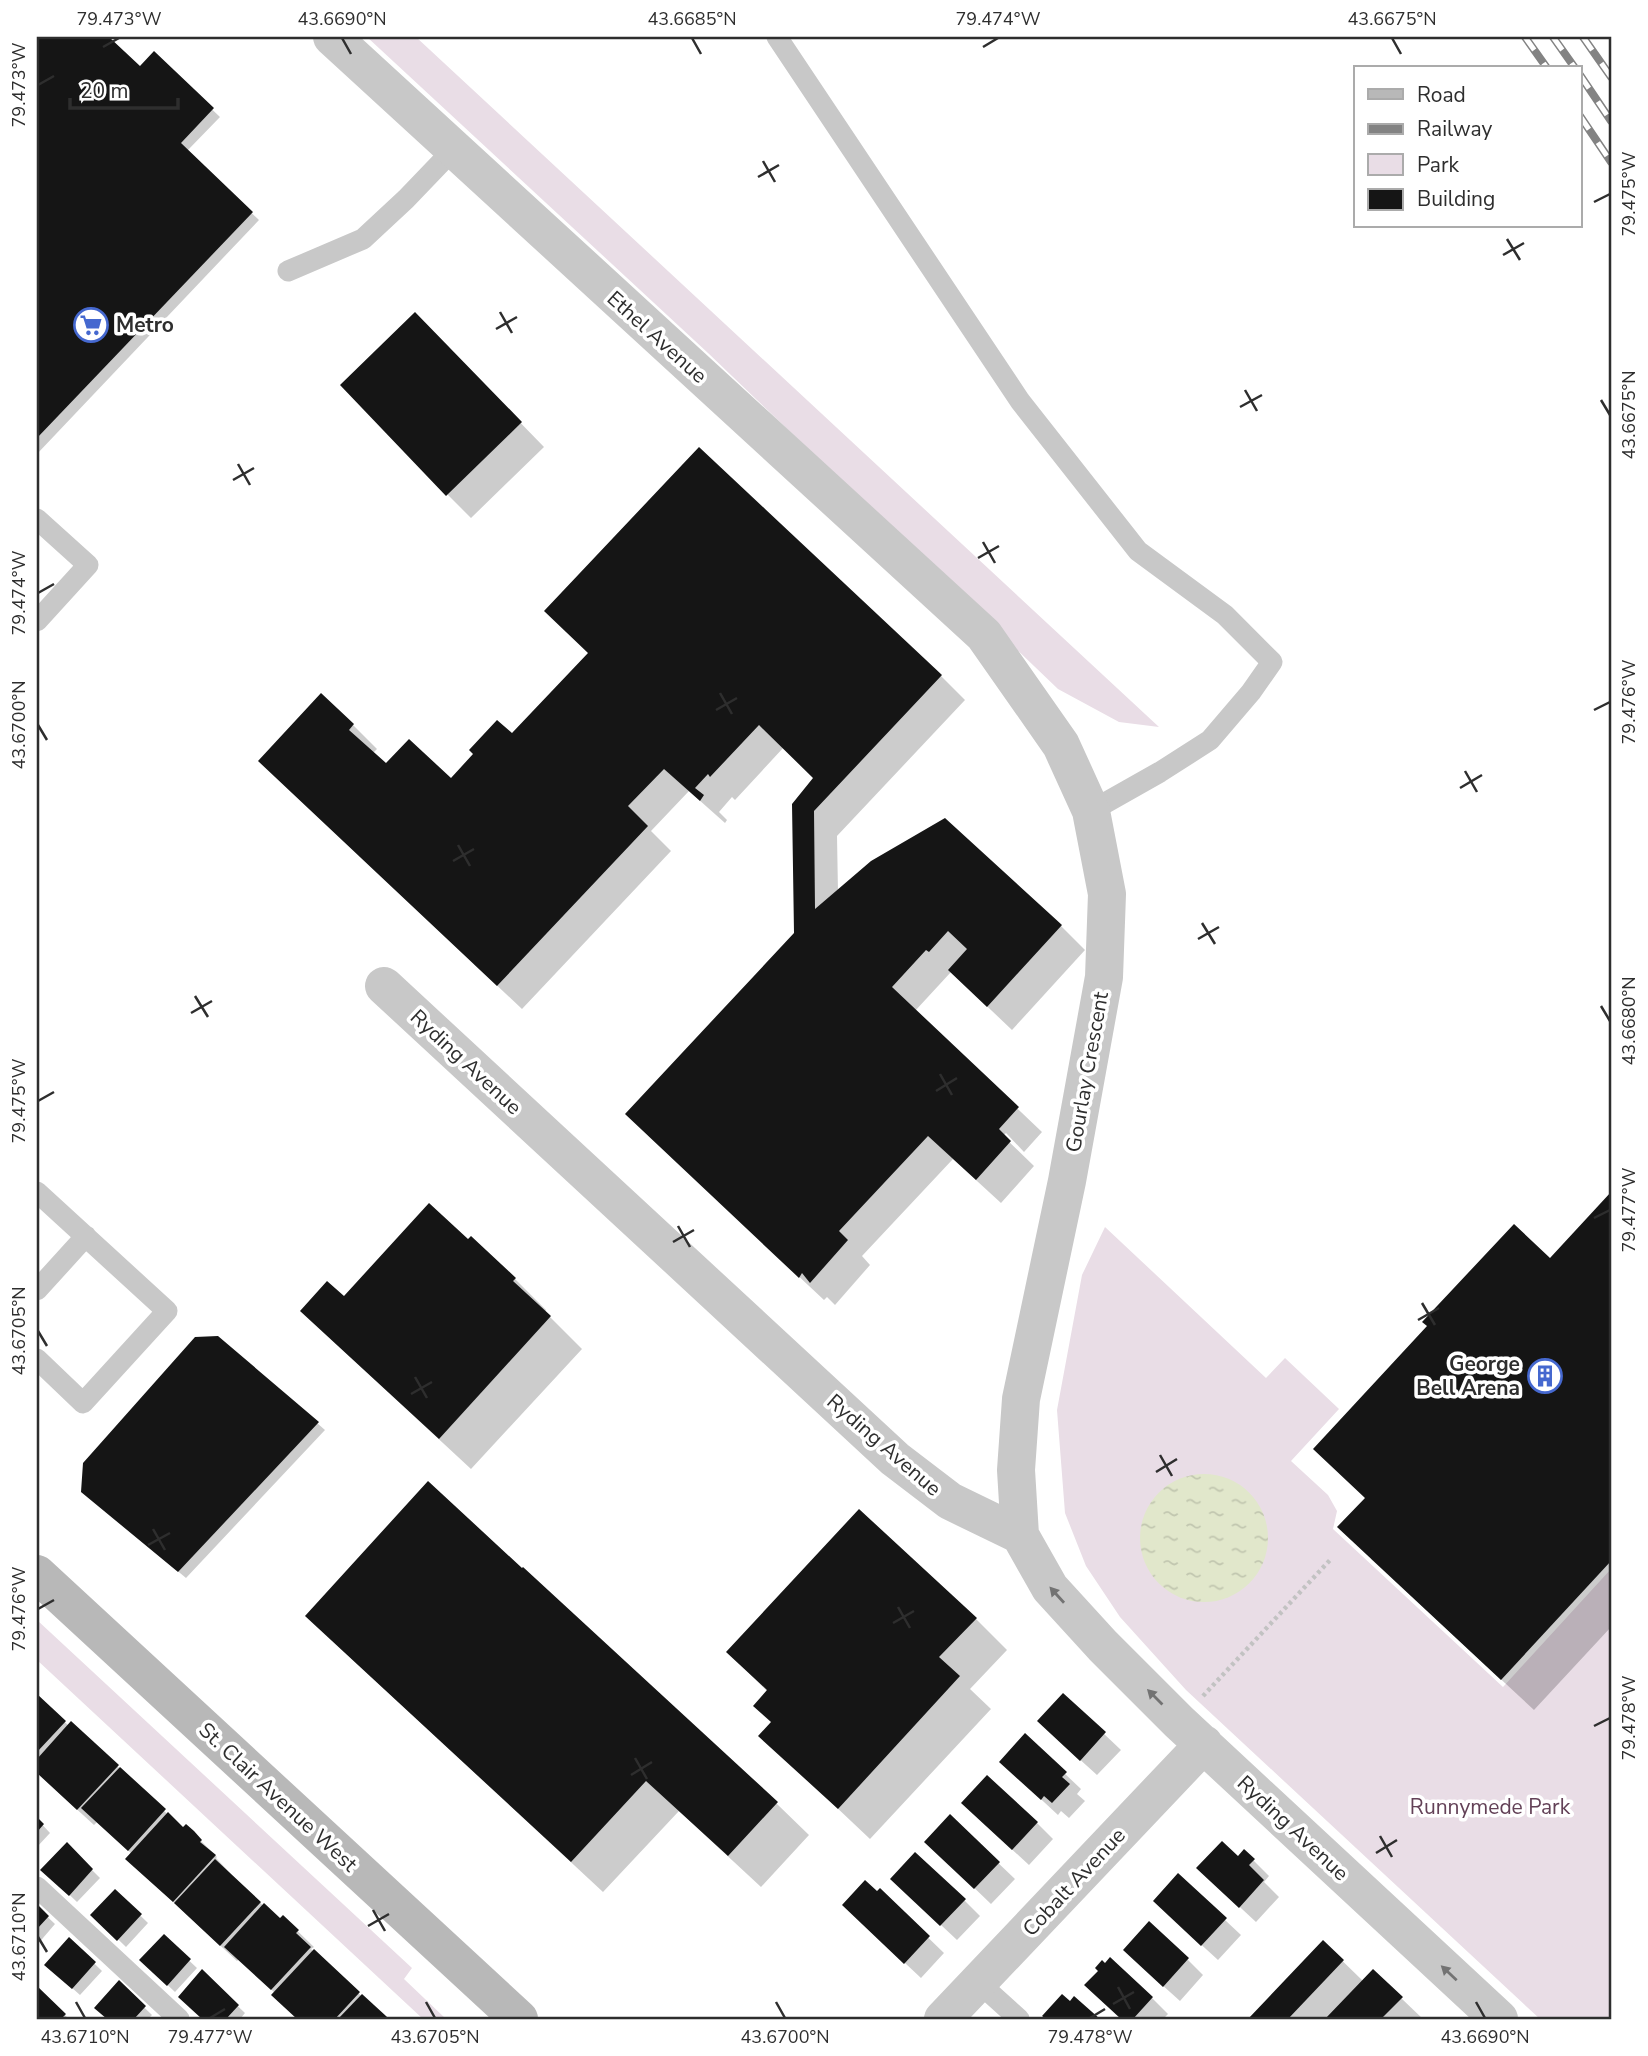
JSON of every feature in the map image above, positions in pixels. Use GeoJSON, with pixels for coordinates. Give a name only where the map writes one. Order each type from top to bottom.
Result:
{"type":"FeatureCollection","features":[{"type":"Feature","properties":{"kind":"main road","name":"St. Clair Avenue West"},"geometry":{"type":"LineString","coordinates":[[37,1574],[519,2019]]}},
{"type":"Feature","properties":{"kind":"street","name":"Ethel Avenue"},"geometry":{"type":"LineString","coordinates":[[332,37],[984,635]]}},
{"type":"Feature","properties":{"kind":"street","name":"Gourlay Crescent"},"geometry":{"type":"LineString","coordinates":[[984,635],[1061,745],[1091,811],[1107,894],[1104,977],[1068,1181],[1021,1399],[1016,1470],[1020,1535]]}},
{"type":"Feature","properties":{"kind":"street","name":"Ryding Avenue"},"geometry":{"type":"LineString","coordinates":[[384,986],[895,1459],[950,1501],[1020,1535],[1050,1588],[1103,1646],[1499,2019]]}},
{"type":"Feature","properties":{"kind":"street","name":"Cobalt Avenue"},"geometry":{"type":"LineString","coordinates":[[943,2019],[1204,1744]]}},
{"type":"Feature","properties":{"kind":"lane"},"geometry":{"type":"LineString","coordinates":[[777,37],[1020,401],[1138,551],[1225,615],[1272,662],[1251,692],[1210,740],[1091,811]]}},
{"type":"Feature","properties":{"kind":"lane"},"geometry":{"type":"LineString","coordinates":[[288,271],[363,239],[453,150]]}},
{"type":"Feature","properties":{"kind":"lane"},"geometry":{"type":"LineString","coordinates":[[37,519],[88,565],[37,621]]}},
{"type":"Feature","properties":{"kind":"lane"},"geometry":{"type":"LineString","coordinates":[[37,1192],[167,1311],[83,1404],[37,1359]]}},
{"type":"Feature","properties":{"kind":"lane"},"geometry":{"type":"LineString","coordinates":[[37,1290],[86,1236]]}},
{"type":"Feature","properties":{"kind":"lane"},"geometry":{"type":"LineString","coordinates":[[37,1887],[179,2019]]}},
{"type":"Feature","properties":{"kind":"lane"},"geometry":{"type":"LineString","coordinates":[[978,1983],[1019,2019]]}},
{"type":"Feature","properties":{"kind":"path"},"geometry":{"type":"LineString","coordinates":[[1203,1696],[1331,1559]]}},
{"type":"Feature","properties":{"kind":"green space"},"geometry":{"type":"Polygon","coordinates":[[[367,37],[416,37],[1159,727],[1119,722],[1058,689],[708,353],[367,37]]]}},
{"type":"Feature","properties":{"kind":"green space","name":"Runnymede Park"},"geometry":{"type":"Polygon","coordinates":[[[1105,1227],[1266,1378],[1285,1358],[1339,1409],[1291,1461],[1328,1495],[1337,1511],[1333,1529],[1503,1687],[1611,1569],[1611,2019],[1540,2019],[1186,1690],[1120,1617],[1086,1566],[1065,1513],[1057,1410],[1082,1275],[1105,1227]]]}},
{"type":"Feature","properties":{"kind":"green space"},"geometry":{"type":"Polygon","coordinates":[[[37,1620],[412,1968],[404,1979],[445,2018],[453,2019],[423,2019],[37,1660],[37,1620]]]}},
{"type":"Feature","properties":{"kind":"water"},"geometry":{"type":"Polygon","coordinates":[[[1204,1474],[1228,1479],[1249,1493],[1263,1514],[1268,1538],[1263,1562],[1249,1583],[1228,1597],[1204,1602],[1180,1597],[1159,1583],[1145,1562],[1140,1538],[1145,1514],[1159,1493],[1180,1479],[1204,1474]]]}},
{"type":"Feature","properties":{"kind":"building","name":"Metro"},"geometry":{"type":"Polygon","coordinates":[[[37,37],[109,37],[140,66],[154,51],[214,108],[181,143],[253,212],[37,438],[37,37]]]}},
{"type":"Feature","properties":{"kind":"building"},"geometry":{"type":"Polygon","coordinates":[[[415,312],[522,422],[446,496],[340,385],[415,312]]]}},
{"type":"Feature","properties":{"kind":"building"},"geometry":{"type":"Polygon","coordinates":[[[699,447],[942,675],[814,811],[815,909],[871,861],[945,818],[1062,925],[987,1007],[948,970],[967,949],[948,931],[929,952],[926,950],[892,987],[1019,1107],[999,1129],[1011,1141],[976,1180],[928,1136],[839,1231],[848,1240],[810,1283],[802,1273],[799,1278],[625,1114],[794,933],[792,804],[813,778],[759,725],[710,777],[708,774],[695,788],[704,795],[700,801],[664,769],[628,806],[648,826],[497,986],[258,761],[321,693],[354,724],[349,730],[386,763],[409,739],[451,778],[473,754],[469,750],[497,720],[512,733],[588,653],[544,611],[699,447]]]}},
{"type":"Feature","properties":{"kind":"building","name":"George Bell Arena"},"geometry":{"type":"Polygon","coordinates":[[[1611,1192],[1611,1561],[1501,1680],[1337,1527],[1365,1498],[1313,1449],[1427,1326],[1422,1322],[1514,1224],[1550,1258],[1611,1192]]]}},
{"type":"Feature","properties":{"kind":"building"},"geometry":{"type":"Polygon","coordinates":[[[429,1203],[468,1239],[471,1236],[516,1278],[513,1281],[551,1316],[439,1439],[300,1311],[327,1281],[344,1296],[429,1203]]]}},
{"type":"Feature","properties":{"kind":"building"},"geometry":{"type":"Polygon","coordinates":[[[218,1336],[319,1422],[178,1572],[81,1492],[83,1463],[195,1337],[218,1336]]]}},
{"type":"Feature","properties":{"kind":"building"},"geometry":{"type":"Polygon","coordinates":[[[428,1481],[778,1802],[728,1856],[646,1781],[571,1862],[305,1616],[428,1481]]]}},
{"type":"Feature","properties":{"kind":"building"},"geometry":{"type":"Polygon","coordinates":[[[859,1509],[977,1618],[939,1657],[960,1676],[838,1809],[758,1736],[771,1722],[753,1706],[767,1690],[726,1652],[859,1509]]]}},
{"type":"Feature","properties":{"kind":"building"},"geometry":{"type":"Polygon","coordinates":[[[1063,1693],[1106,1732],[1080,1761],[1037,1721],[1063,1693]]]}},
{"type":"Feature","properties":{"kind":"building"},"geometry":{"type":"Polygon","coordinates":[[[37,1694],[66,1721],[37,1752],[37,1694]]]}},
{"type":"Feature","properties":{"kind":"building"},"geometry":{"type":"Polygon","coordinates":[[[71,1721],[119,1765],[77,1810],[37,1773],[37,1759],[71,1721]]]}},
{"type":"Feature","properties":{"kind":"building"},"geometry":{"type":"Polygon","coordinates":[[[1025,1733],[1067,1772],[1062,1777],[1070,1784],[1052,1803],[1044,1796],[1041,1800],[999,1762],[1025,1733]]]}},
{"type":"Feature","properties":{"kind":"building"},"geometry":{"type":"Polygon","coordinates":[[[120,1767],[166,1809],[128,1851],[81,1808],[120,1767]]]}},
{"type":"Feature","properties":{"kind":"building"},"geometry":{"type":"Polygon","coordinates":[[[987,1775],[1038,1822],[1012,1850],[961,1803],[987,1775]]]}},
{"type":"Feature","properties":{"kind":"building"},"geometry":{"type":"Polygon","coordinates":[[[168,1812],[183,1827],[186,1824],[194,1831],[202,1840],[200,1842],[216,1855],[173,1902],[125,1859],[168,1812]]]}},
{"type":"Feature","properties":{"kind":"building"},"geometry":{"type":"Polygon","coordinates":[[[950,1814],[1000,1862],[974,1889],[924,1842],[950,1814]]]}},
{"type":"Feature","properties":{"kind":"building"},"geometry":{"type":"Polygon","coordinates":[[[37,1817],[44,1824],[37,1832],[37,1817]]]}},
{"type":"Feature","properties":{"kind":"building"},"geometry":{"type":"Polygon","coordinates":[[[1222,1841],[1238,1856],[1244,1849],[1255,1859],[1249,1865],[1264,1880],[1239,1908],[1196,1868],[1222,1841]]]}},
{"type":"Feature","properties":{"kind":"building"},"geometry":{"type":"Polygon","coordinates":[[[67,1842],[93,1869],[69,1896],[40,1870],[67,1842]]]}},
{"type":"Feature","properties":{"kind":"building"},"geometry":{"type":"Polygon","coordinates":[[[915,1852],[966,1899],[940,1926],[890,1879],[915,1852]]]}},
{"type":"Feature","properties":{"kind":"building"},"geometry":{"type":"Polygon","coordinates":[[[215,1859],[261,1902],[220,1946],[174,1903],[215,1859]]]}},
{"type":"Feature","properties":{"kind":"building"},"geometry":{"type":"Polygon","coordinates":[[[1178,1873],[1227,1918],[1201,1946],[1153,1901],[1178,1873]]]}},
{"type":"Feature","properties":{"kind":"building"},"geometry":{"type":"Polygon","coordinates":[[[865,1880],[877,1891],[880,1888],[930,1936],[904,1964],[842,1905],[865,1880]]]}},
{"type":"Feature","properties":{"kind":"building"},"geometry":{"type":"Polygon","coordinates":[[[115,1889],[142,1914],[117,1941],[90,1915],[115,1889]]]}},
{"type":"Feature","properties":{"kind":"building"},"geometry":{"type":"Polygon","coordinates":[[[264,1903],[280,1918],[283,1915],[299,1930],[296,1933],[311,1947],[271,1990],[224,1947],[264,1903]]]}},
{"type":"Feature","properties":{"kind":"building"},"geometry":{"type":"Polygon","coordinates":[[[37,1904],[49,1916],[37,1929],[37,1904]]]}},
{"type":"Feature","properties":{"kind":"building"},"geometry":{"type":"Polygon","coordinates":[[[1149,1921],[1189,1958],[1163,1987],[1123,1950],[1149,1921]]]}},
{"type":"Feature","properties":{"kind":"building"},"geometry":{"type":"Polygon","coordinates":[[[164,1934],[191,1959],[167,1986],[139,1960],[164,1934]]]}},
{"type":"Feature","properties":{"kind":"building"},"geometry":{"type":"Polygon","coordinates":[[[69,1937],[96,1962],[72,1989],[44,1965],[69,1937]]]}},
{"type":"Feature","properties":{"kind":"building"},"geometry":{"type":"Polygon","coordinates":[[[1323,1940],[1344,1960],[1288,2019],[1248,2019],[1323,1940]]]}},
{"type":"Feature","properties":{"kind":"building"},"geometry":{"type":"Polygon","coordinates":[[[314,1949],[360,1992],[335,2019],[297,2019],[271,1995],[314,1949]]]}},
{"type":"Feature","properties":{"kind":"building"},"geometry":{"type":"Polygon","coordinates":[[[1110,1957],[1153,1997],[1133,2019],[1121,2019],[1084,1985],[1098,1971],[1095,1968],[1102,1960],[1105,1963],[1110,1957]]]}},
{"type":"Feature","properties":{"kind":"building"},"geometry":{"type":"Polygon","coordinates":[[[202,1969],[239,2005],[226,2019],[202,2019],[178,1997],[202,1969]]]}},
{"type":"Feature","properties":{"kind":"building"},"geometry":{"type":"Polygon","coordinates":[[[1373,1969],[1403,1997],[1381,2019],[1325,2019],[1373,1969]]]}},
{"type":"Feature","properties":{"kind":"building"},"geometry":{"type":"Polygon","coordinates":[[[119,1980],[146,2006],[134,2019],[107,2019],[94,2008],[119,1980]]]}},
{"type":"Feature","properties":{"kind":"building"},"geometry":{"type":"Polygon","coordinates":[[[37,1986],[66,2014],[61,2019],[37,2019],[37,1986]]]}},
{"type":"Feature","properties":{"kind":"building"},"geometry":{"type":"Polygon","coordinates":[[[362,1994],[386,2016],[389,2019],[338,2019],[362,1994]]]}},
{"type":"Feature","properties":{"kind":"building"},"geometry":{"type":"Polygon","coordinates":[[[1062,1994],[1070,2001],[1074,1996],[1100,2019],[1046,2019],[1042,2016],[1062,1994]]]}},
{"type":"Feature","properties":{"kind":"railway"},"geometry":{"type":"LineString","coordinates":[[1525,37],[1546,66]]}},
{"type":"Feature","properties":{"kind":"railway"},"geometry":{"type":"LineString","coordinates":[[1553,37],[1574,66]]}},
{"type":"Feature","properties":{"kind":"railway"},"geometry":{"type":"LineString","coordinates":[[1583,37],[1611,77]]}},
{"type":"Feature","properties":{"kind":"railway"},"geometry":{"type":"LineString","coordinates":[[1582,78],[1611,121]]}},
{"type":"Feature","properties":{"kind":"railway"},"geometry":{"type":"LineString","coordinates":[[1582,119],[1611,162]]}},
{"type":"Feature","properties":{"kind":"place","name":"Metro"},"geometry":{"type":"Point","coordinates":[91,325]}},
{"type":"Feature","properties":{"kind":"place","name":"George Bell Arena"},"geometry":{"type":"Point","coordinates":[1545,1376]}}]}
